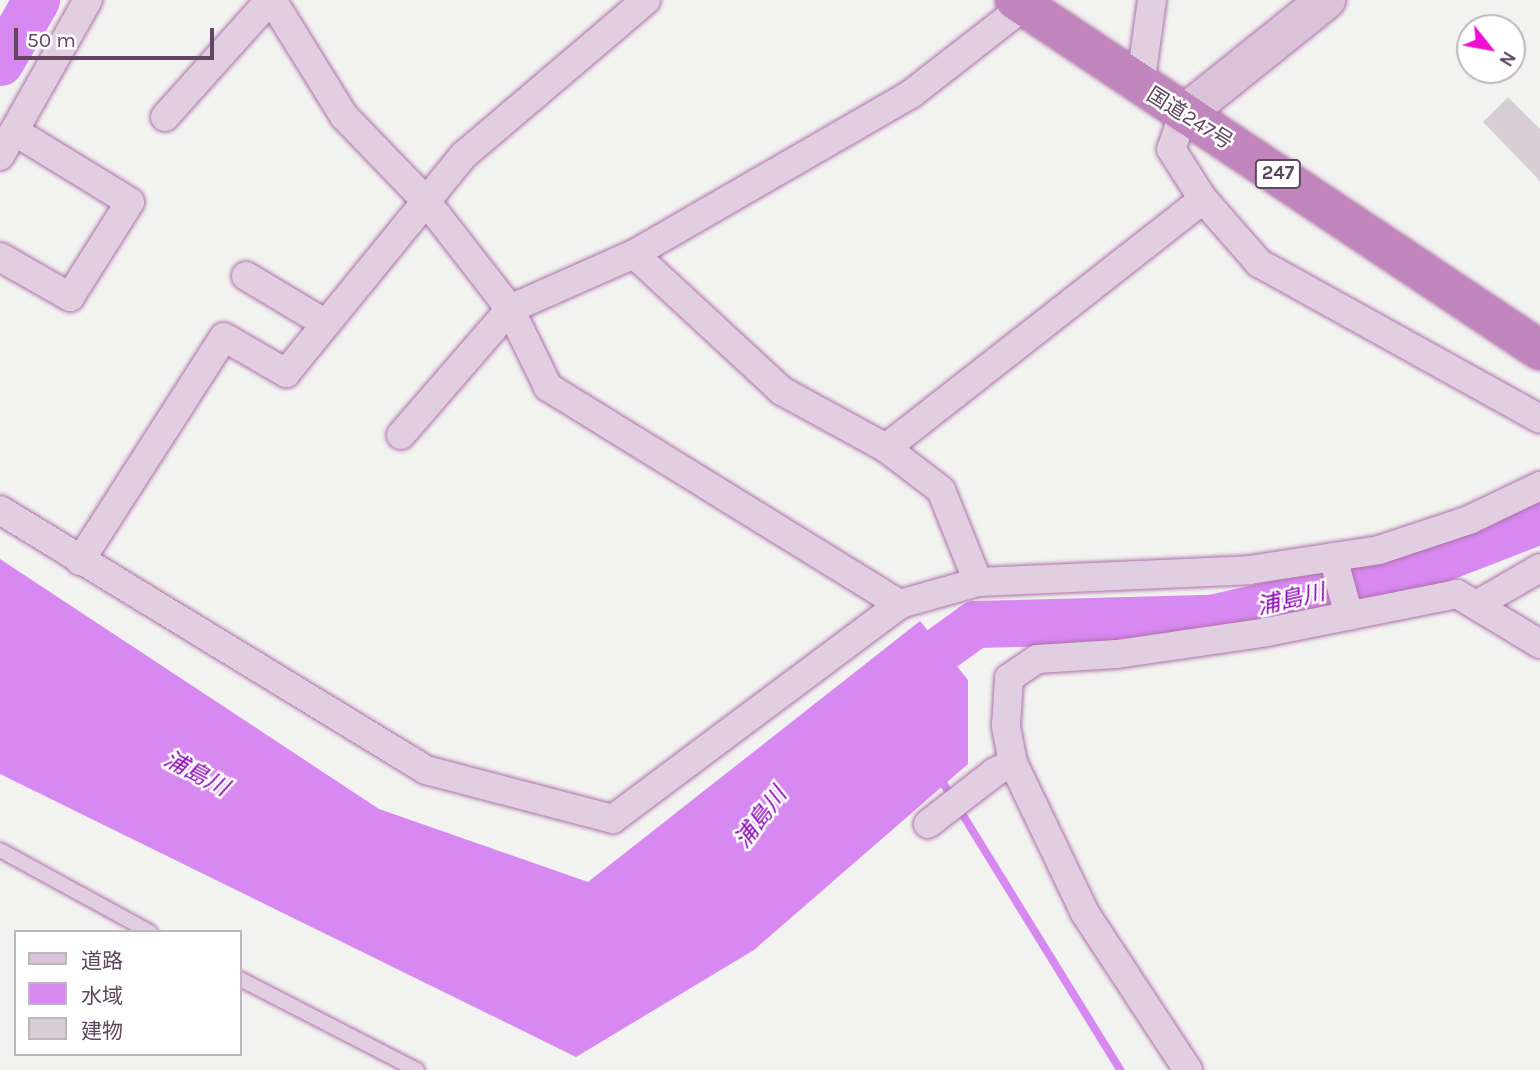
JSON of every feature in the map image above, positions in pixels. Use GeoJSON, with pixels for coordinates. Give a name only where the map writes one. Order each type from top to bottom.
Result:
{"type":"FeatureCollection","features":[{"type":"Feature","properties":{"kind":"highway","name":"国道247号"},"geometry":{"type":"LineString","coordinates":[[1020,3],[1183,115],[1540,350]]}},
{"type":"Feature","properties":{"kind":"street"},"geometry":{"type":"LineString","coordinates":[[0,156],[88,0]]}},
{"type":"Feature","properties":{"kind":"street"},"geometry":{"type":"LineString","coordinates":[[165,117],[271,0],[344,116],[426,201],[510,309],[548,387],[900,604]]}},
{"type":"Feature","properties":{"kind":"street"},"geometry":{"type":"LineString","coordinates":[[80,561],[224,337],[286,373],[464,155],[646,0]]}},
{"type":"Feature","properties":{"kind":"street"},"geometry":{"type":"LineString","coordinates":[[1140,86],[1152,0]]}},
{"type":"Feature","properties":{"kind":"street"},"geometry":{"type":"LineString","coordinates":[[1326,0],[1183,115],[1171,149],[1203,199],[1259,263],[1540,419]]}},
{"type":"Feature","properties":{"kind":"street"},"geometry":{"type":"LineString","coordinates":[[401,435],[510,309],[634,254],[911,94],[1020,3]]}},
{"type":"Feature","properties":{"kind":"street"},"geometry":{"type":"LineString","coordinates":[[0,257],[70,298],[130,202],[14,131]]}},
{"type":"Feature","properties":{"kind":"street"},"geometry":{"type":"LineString","coordinates":[[886,448],[1203,199]]}},
{"type":"Feature","properties":{"kind":"street"},"geometry":{"type":"LineString","coordinates":[[634,254],[782,391],[886,448],[941,490],[978,582]]}},
{"type":"Feature","properties":{"kind":"street"},"geometry":{"type":"LineString","coordinates":[[246,276],[326,324]]}},
{"type":"Feature","properties":{"kind":"street"},"geometry":{"type":"LineString","coordinates":[[0,510],[426,770],[613,819],[900,604],[978,582],[1249,570],[1379,550],[1469,520],[1540,486]]}},
{"type":"Feature","properties":{"kind":"street"},"geometry":{"type":"LineString","coordinates":[[1333,557],[1349,616]]}},
{"type":"Feature","properties":{"kind":"street"},"geometry":{"type":"LineString","coordinates":[[1476,605],[1540,568]]}},
{"type":"Feature","properties":{"kind":"street"},"geometry":{"type":"LineString","coordinates":[[1188,1070],[1085,913],[1004,768],[1009,678],[1037,659],[1117,654],[1349,616],[1457,594],[1540,645]]}},
{"type":"Feature","properties":{"kind":"street"},"geometry":{"type":"LineString","coordinates":[[928,824],[1004,768]]}},
{"type":"Feature","properties":{"kind":"lane"},"geometry":{"type":"LineString","coordinates":[[0,850],[146,930]]}},
{"type":"Feature","properties":{"kind":"lane"},"geometry":{"type":"LineString","coordinates":[[242,980],[417,1070]]}},
{"type":"Feature","properties":{"kind":"water"},"geometry":{"type":"Polygon","coordinates":[[[0,559],[379,809],[588,882],[920,621],[968,680],[968,764],[754,950],[576,1057],[0,774],[0,559]]]}},
{"type":"Feature","properties":{"kind":"building"},"geometry":{"type":"Polygon","coordinates":[[[1508,97],[1540,129],[1540,181],[1483,122],[1508,97]]]}},
{"type":"Feature","properties":{"kind":"waterway"},"geometry":{"type":"LineString","coordinates":[[0,62],[36,0]]}},
{"type":"Feature","properties":{"kind":"waterway","name":"浦島川"},"geometry":{"type":"LineString","coordinates":[[889,686],[975,624],[1211,618],[1392,577],[1540,520]]}},
{"type":"Feature","properties":{"kind":"waterway"},"geometry":{"type":"LineString","coordinates":[[940,778],[1120,1070]]}}]}
